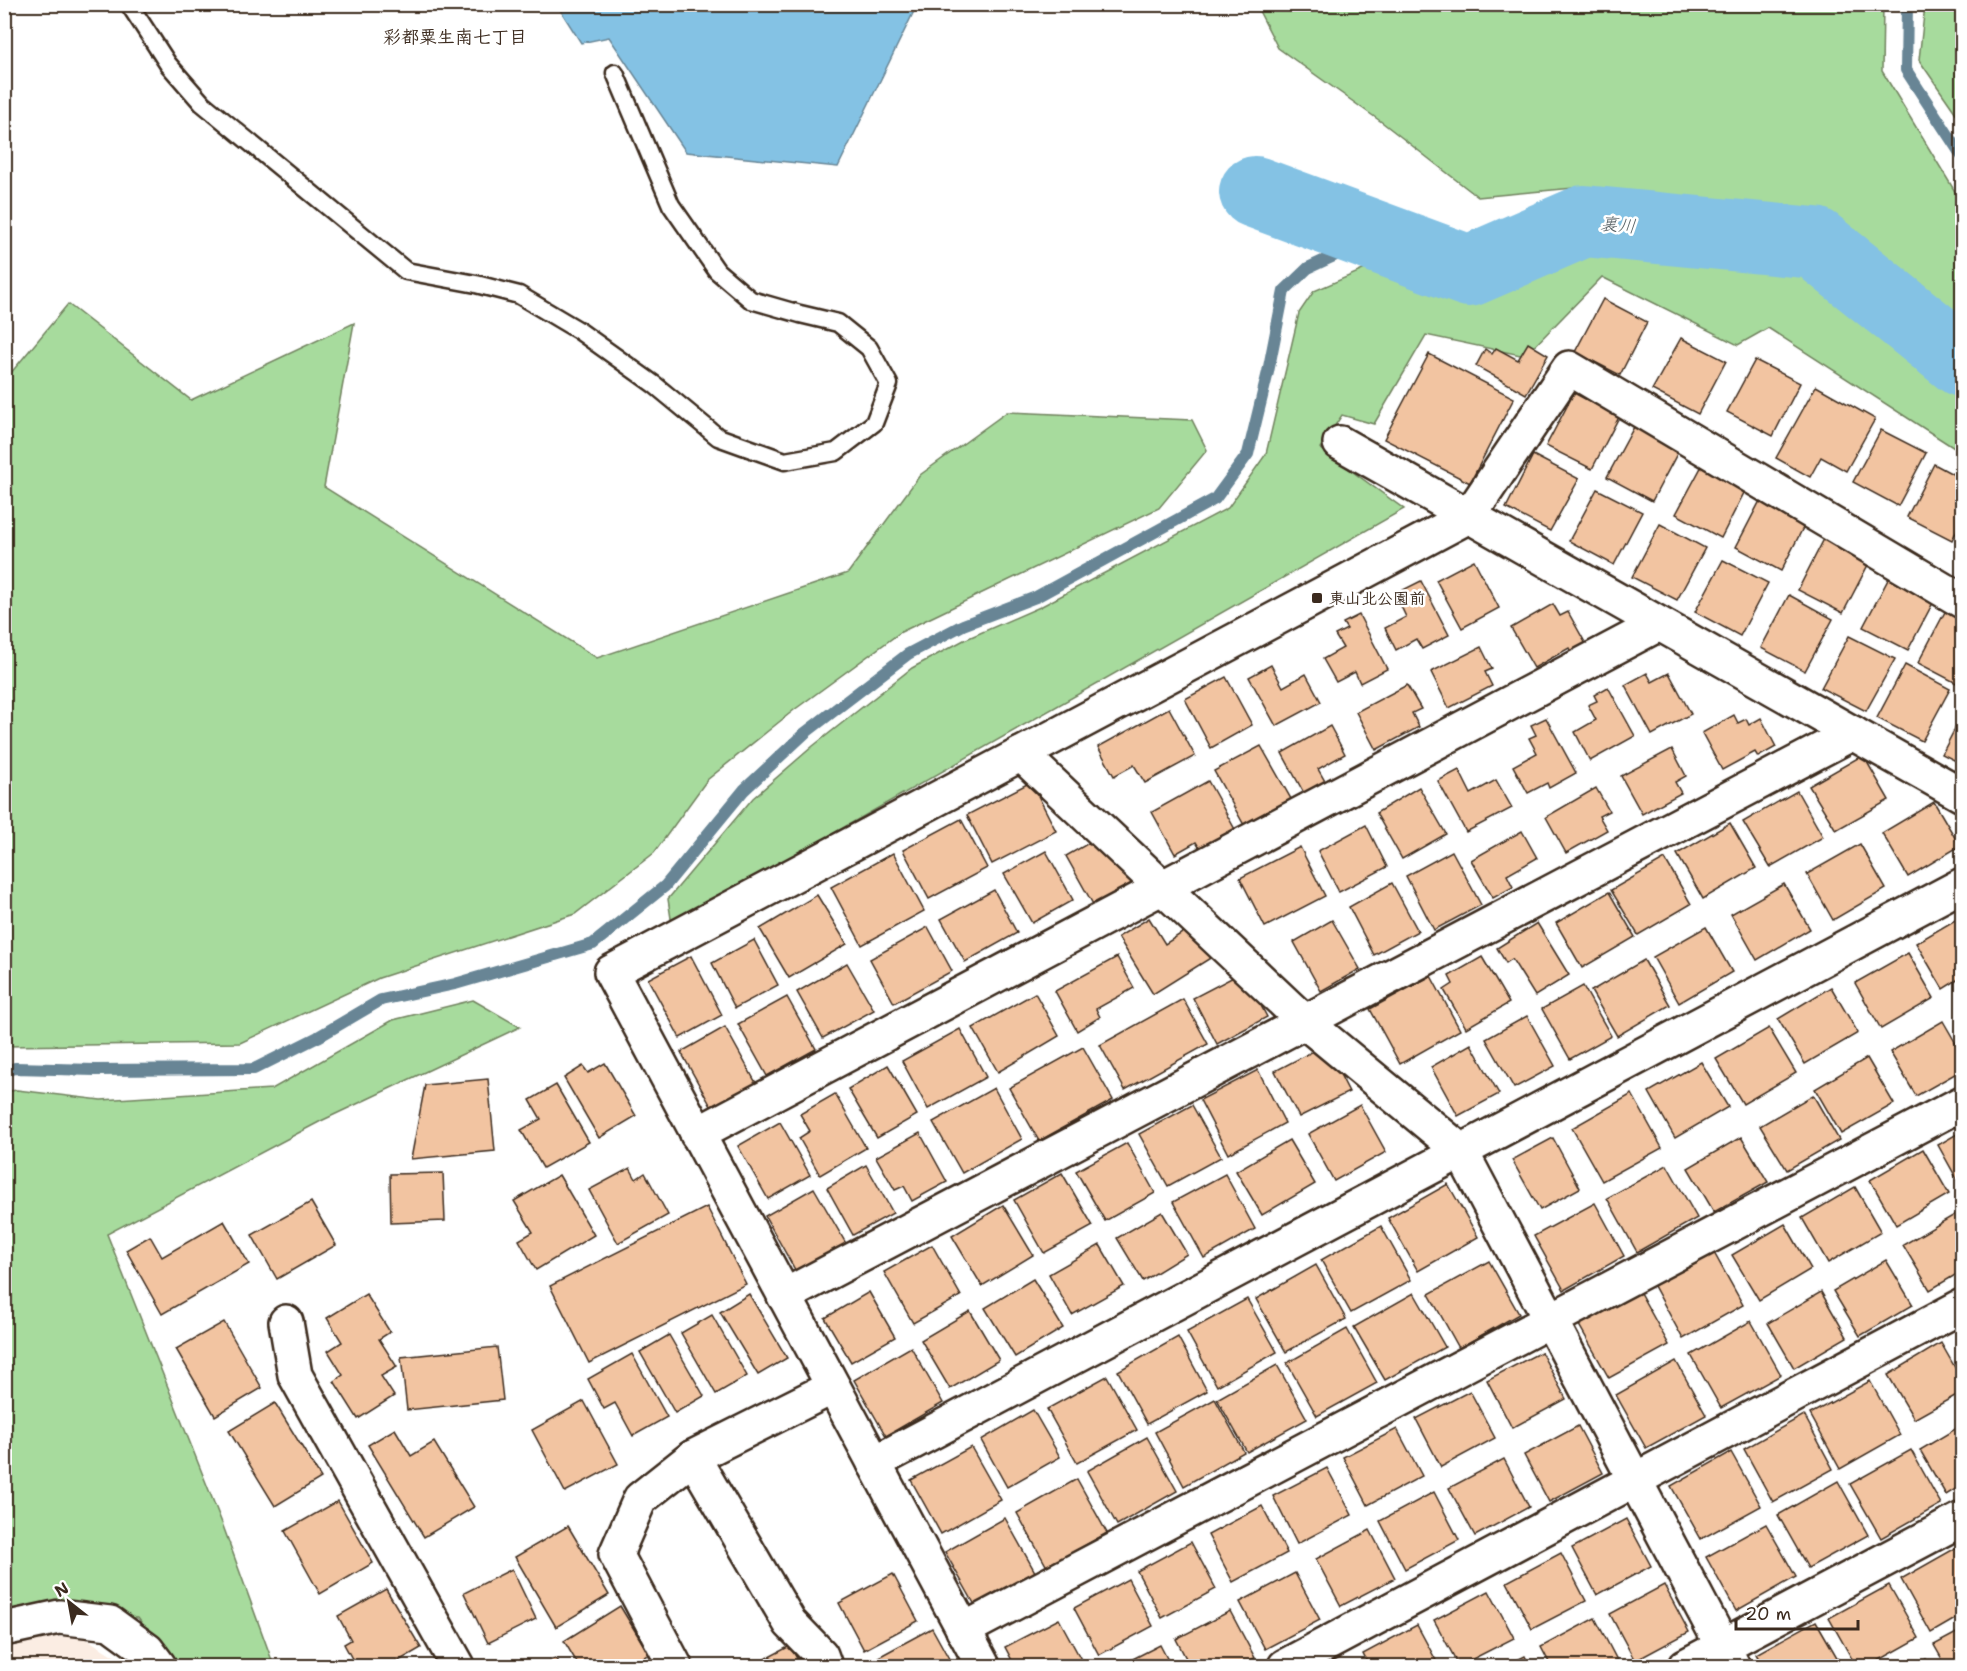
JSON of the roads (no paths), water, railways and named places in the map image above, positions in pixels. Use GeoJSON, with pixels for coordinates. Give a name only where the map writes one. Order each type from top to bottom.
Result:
{"type":"FeatureCollection","features":[{"type":"Feature","properties":{"kind":"street"},"geometry":{"type":"LineString","coordinates":[[983,1666],[611,972],[1469,516],[1569,368],[1962,601]]}},
{"type":"Feature","properties":{"kind":"street"},"geometry":{"type":"LineString","coordinates":[[1340,443],[1962,795]]}},
{"type":"Feature","properties":{"kind":"street"},"geometry":{"type":"LineString","coordinates":[[697,1134],[1659,624]]}},
{"type":"Feature","properties":{"kind":"street"},"geometry":{"type":"LineString","coordinates":[[784,1296],[1853,733]]}},
{"type":"Feature","properties":{"kind":"street"},"geometry":{"type":"LineString","coordinates":[[1021,754],[1305,1022],[1461,1151],[1728,1656]]}},
{"type":"Feature","properties":{"kind":"street"},"geometry":{"type":"LineString","coordinates":[[874,1463],[1962,885]]}},
{"type":"Feature","properties":{"kind":"street"},"geometry":{"type":"LineString","coordinates":[[963,1630],[1962,1103]]}},
{"type":"Feature","properties":{"kind":"street"},"geometry":{"type":"LineString","coordinates":[[1285,1666],[1962,1306]]}},
{"type":"Feature","properties":{"kind":"street"},"geometry":{"type":"LineString","coordinates":[[286,1322],[296,1375],[458,1666]]}},
{"type":"Feature","properties":{"kind":"street"},"geometry":{"type":"LineString","coordinates":[[675,1666],[616,1554],[640,1499],[693,1457],[833,1387]]}},
{"type":"Feature","properties":{"kind":"street"},"geometry":{"type":"LineString","coordinates":[[693,1457],[790,1623],[821,1655],[825,1666]]}},
{"type":"Feature","properties":{"kind":"street"},"geometry":{"type":"LineString","coordinates":[[1685,1666],[1728,1656],[1962,1519]]}},
{"type":"Feature","properties":{"kind":"street"},"geometry":{"type":"LineString","coordinates":[[4,1629],[59,1617],[110,1623],[147,1650],[159,1666]]}},
{"type":"Feature","properties":{"kind":"lane"},"geometry":{"type":"LineString","coordinates":[[129,4],[168,64],[201,103],[406,271],[476,284],[519,296],[578,330],[655,385],[718,437],[785,461],[836,452],[874,423],[889,384],[869,348],[838,323],[752,300],[717,271],[671,205],[615,73]]}},
{"type":"Feature","properties":{"kind":"water"},"geometry":{"type":"Polygon","coordinates":[[[557,5],[917,5],[838,167],[686,152],[609,37],[581,43],[557,5]]]}},
{"type":"Feature","properties":{"kind":"waterway"},"geometry":{"type":"LineString","coordinates":[[1907,4],[1906,70],[1962,156]]}},
{"type":"Feature","properties":{"kind":"waterway","name":"裏川"},"geometry":{"type":"LineString","coordinates":[[1255,192],[1469,271],[1584,221],[1815,243],[1962,361]]}},
{"type":"Feature","properties":{"kind":"waterway"},"geometry":{"type":"LineString","coordinates":[[4,1071],[15,1068],[254,1069],[318,1037],[381,1000],[455,984],[593,944],[665,886],[744,790],[805,733],[908,654],[963,625],[1036,597],[1215,499],[1248,454],[1268,372],[1284,291],[1308,268],[1338,254],[1384,240]]}},
{"type":"Feature","properties":{"kind":"place","name":"東山北公園前"},"geometry":{"type":"Point","coordinates":[1317,598]}},
{"type":"Feature","properties":{"kind":"district","name":"彩都粟生南七丁目"},"geometry":{"type":"Point","coordinates":[455,37]}}]}
